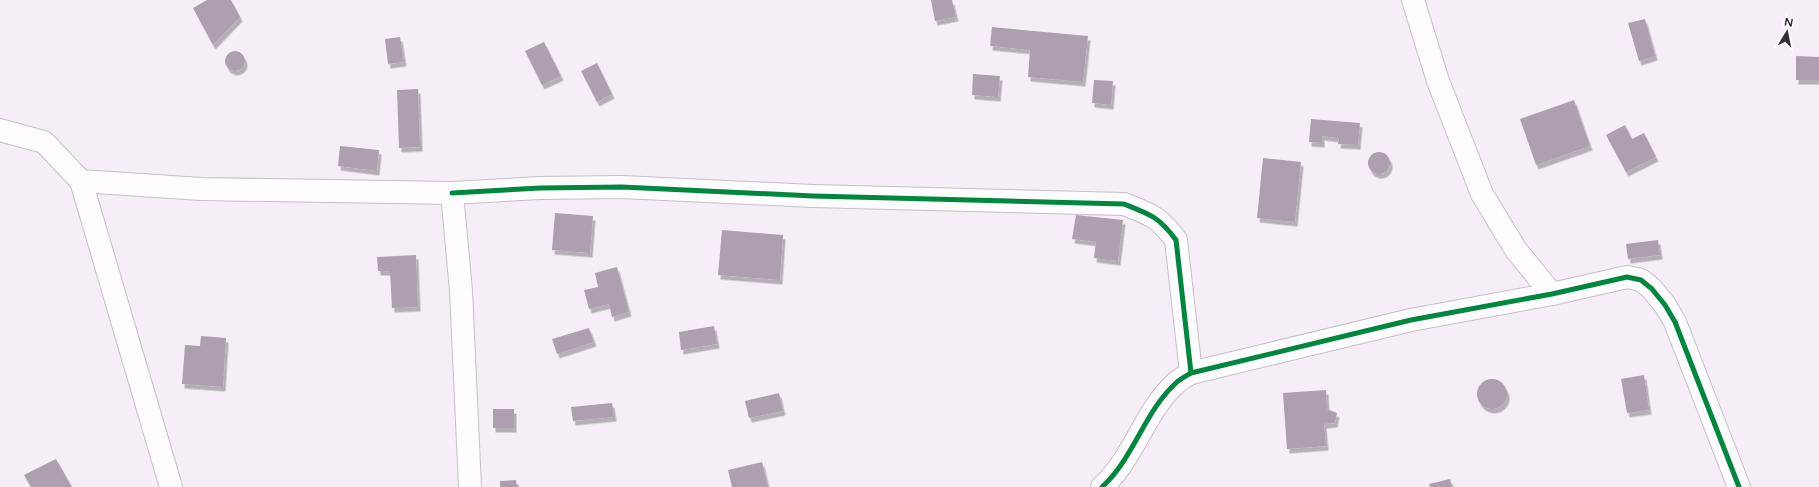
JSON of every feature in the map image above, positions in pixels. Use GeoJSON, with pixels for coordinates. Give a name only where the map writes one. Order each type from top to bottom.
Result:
{"type":"FeatureCollection","features":[{"type":"Feature","properties":{"kind":"street"},"geometry":{"type":"LineString","coordinates":[[1413,0],[1438,81],[1482,194],[1516,250],[1552,294]]}},
{"type":"Feature","properties":{"kind":"street"},"geometry":{"type":"LineString","coordinates":[[0,130],[44,142],[81,181],[171,487]]}},
{"type":"Feature","properties":{"kind":"street"},"geometry":{"type":"LineString","coordinates":[[81,181],[201,189],[452,193],[540,188],[622,187],[813,196],[1124,204],[1150,214],[1164,224],[1176,240],[1191,373]]}},
{"type":"Feature","properties":{"kind":"street"},"geometry":{"type":"LineString","coordinates":[[452,193],[461,291],[470,487]]}},
{"type":"Feature","properties":{"kind":"street"},"geometry":{"type":"LineString","coordinates":[[1102,487],[1114,476],[1163,397],[1176,382],[1191,373],[1411,320],[1552,294],[1627,277],[1641,280],[1652,289],[1665,305],[1675,322],[1740,487]]}},
{"type":"Feature","properties":{"kind":"building"},"geometry":{"type":"Polygon","coordinates":[[[207,0],[231,0],[240,17],[213,45],[193,8],[207,0]]]}},
{"type":"Feature","properties":{"kind":"building"},"geometry":{"type":"Polygon","coordinates":[[[931,0],[952,0],[956,17],[935,21],[931,0]]]}},
{"type":"Feature","properties":{"kind":"building"},"geometry":{"type":"Polygon","coordinates":[[[1645,19],[1655,56],[1639,61],[1628,23],[1645,19]]]}},
{"type":"Feature","properties":{"kind":"building"},"geometry":{"type":"Polygon","coordinates":[[[992,27],[1088,36],[1083,82],[1028,77],[1030,50],[990,46],[992,27]]]}},
{"type":"Feature","properties":{"kind":"building"},"geometry":{"type":"Polygon","coordinates":[[[400,37],[404,62],[388,64],[385,39],[400,37]]]}},
{"type":"Feature","properties":{"kind":"building"},"geometry":{"type":"Polygon","coordinates":[[[544,42],[561,76],[542,85],[525,51],[544,42]]]}},
{"type":"Feature","properties":{"kind":"building"},"geometry":{"type":"Polygon","coordinates":[[[235,51],[242,54],[245,61],[242,68],[235,71],[228,68],[225,61],[228,54],[235,51]]]}},
{"type":"Feature","properties":{"kind":"building"},"geometry":{"type":"Polygon","coordinates":[[[1796,56],[1819,57],[1819,80],[1796,80],[1796,56]]]}},
{"type":"Feature","properties":{"kind":"building"},"geometry":{"type":"Polygon","coordinates":[[[597,63],[612,94],[597,102],[581,71],[597,63]]]}},
{"type":"Feature","properties":{"kind":"building"},"geometry":{"type":"Polygon","coordinates":[[[973,74],[1000,76],[998,97],[972,95],[973,74]]]}},
{"type":"Feature","properties":{"kind":"building"},"geometry":{"type":"Polygon","coordinates":[[[1094,80],[1113,81],[1111,105],[1092,103],[1094,80]]]}},
{"type":"Feature","properties":{"kind":"building"},"geometry":{"type":"Polygon","coordinates":[[[418,89],[420,147],[399,148],[397,90],[418,89]]]}},
{"type":"Feature","properties":{"kind":"building"},"geometry":{"type":"Polygon","coordinates":[[[1574,100],[1590,146],[1536,165],[1520,119],[1574,100]]]}},
{"type":"Feature","properties":{"kind":"building"},"geometry":{"type":"Polygon","coordinates":[[[1311,119],[1360,123],[1358,145],[1338,144],[1339,138],[1322,136],[1322,143],[1309,142],[1311,119]]]}},
{"type":"Feature","properties":{"kind":"building"},"geometry":{"type":"Polygon","coordinates":[[[1625,125],[1632,139],[1644,133],[1656,157],[1626,172],[1606,135],[1625,125]]]}},
{"type":"Feature","properties":{"kind":"building"},"geometry":{"type":"Polygon","coordinates":[[[340,146],[379,150],[377,171],[338,166],[340,146]]]}},
{"type":"Feature","properties":{"kind":"building"},"geometry":{"type":"Polygon","coordinates":[[[1379,152],[1387,155],[1390,163],[1387,171],[1379,174],[1371,171],[1368,163],[1371,155],[1379,152]]]}},
{"type":"Feature","properties":{"kind":"building"},"geometry":{"type":"Polygon","coordinates":[[[1263,158],[1301,162],[1295,222],[1257,218],[1263,158]]]}},
{"type":"Feature","properties":{"kind":"building"},"geometry":{"type":"Polygon","coordinates":[[[555,213],[593,216],[590,253],[552,250],[555,213]]]}},
{"type":"Feature","properties":{"kind":"building"},"geometry":{"type":"Polygon","coordinates":[[[1076,215],[1123,220],[1118,261],[1094,258],[1096,242],[1072,239],[1076,215]]]}},
{"type":"Feature","properties":{"kind":"building"},"geometry":{"type":"Polygon","coordinates":[[[722,230],[783,235],[780,280],[718,275],[722,230]]]}},
{"type":"Feature","properties":{"kind":"building"},"geometry":{"type":"Polygon","coordinates":[[[1658,240],[1660,255],[1628,259],[1626,244],[1658,240]]]}},
{"type":"Feature","properties":{"kind":"building"},"geometry":{"type":"Polygon","coordinates":[[[416,255],[418,307],[392,308],[390,271],[378,271],[377,257],[416,255]]]}},
{"type":"Feature","properties":{"kind":"building"},"geometry":{"type":"Polygon","coordinates":[[[617,267],[629,312],[612,317],[609,304],[589,309],[584,290],[598,287],[595,273],[617,267]]]}},
{"type":"Feature","properties":{"kind":"building"},"geometry":{"type":"Polygon","coordinates":[[[714,326],[717,344],[681,350],[679,332],[714,326]]]}},
{"type":"Feature","properties":{"kind":"building"},"geometry":{"type":"Polygon","coordinates":[[[589,328],[594,342],[557,354],[552,339],[589,328]]]}},
{"type":"Feature","properties":{"kind":"building"},"geometry":{"type":"Polygon","coordinates":[[[201,336],[226,338],[223,387],[182,384],[185,345],[200,346],[201,336]]]}},
{"type":"Feature","properties":{"kind":"building"},"geometry":{"type":"Polygon","coordinates":[[[1644,375],[1649,410],[1627,413],[1621,379],[1644,375]]]}},
{"type":"Feature","properties":{"kind":"building"},"geometry":{"type":"Polygon","coordinates":[[[1492,379],[1498,380],[1506,388],[1506,400],[1498,408],[1492,409],[1486,408],[1478,400],[1477,394],[1478,388],[1486,380],[1492,379]]]}},
{"type":"Feature","properties":{"kind":"building"},"geometry":{"type":"Polygon","coordinates":[[[1326,390],[1327,409],[1337,413],[1335,423],[1324,424],[1326,446],[1287,449],[1283,393],[1326,390]]]}},
{"type":"Feature","properties":{"kind":"building"},"geometry":{"type":"Polygon","coordinates":[[[779,393],[783,411],[749,418],[745,401],[779,393]]]}},
{"type":"Feature","properties":{"kind":"building"},"geometry":{"type":"Polygon","coordinates":[[[612,403],[614,417],[573,421],[571,407],[612,403]]]}},
{"type":"Feature","properties":{"kind":"building"},"geometry":{"type":"Polygon","coordinates":[[[493,409],[514,409],[514,428],[493,428],[493,409]]]}},
{"type":"Feature","properties":{"kind":"building"},"geometry":{"type":"Polygon","coordinates":[[[56,459],[72,487],[31,487],[24,475],[56,459]]]}},
{"type":"Feature","properties":{"kind":"building"},"geometry":{"type":"Polygon","coordinates":[[[762,462],[768,487],[732,487],[728,470],[762,462]]]}},
{"type":"Feature","properties":{"kind":"building"},"geometry":{"type":"Polygon","coordinates":[[[1450,479],[1452,487],[1430,487],[1429,484],[1450,479]]]}},
{"type":"Feature","properties":{"kind":"building"},"geometry":{"type":"Polygon","coordinates":[[[516,480],[517,487],[500,487],[500,481],[516,480]]]}},
{"type":"Feature","properties":{"kind":"cycle path"},"geometry":{"type":"LineString","coordinates":[[452,193],[540,188],[622,187],[813,196],[1124,204],[1159,221],[1176,240],[1191,373]]}},
{"type":"Feature","properties":{"kind":"cycle path"},"geometry":{"type":"LineString","coordinates":[[1102,487],[1123,463],[1155,407],[1178,382],[1191,373],[1411,320],[1552,294],[1627,277],[1641,280],[1652,289],[1665,305],[1675,322],[1739,487]]}}]}
